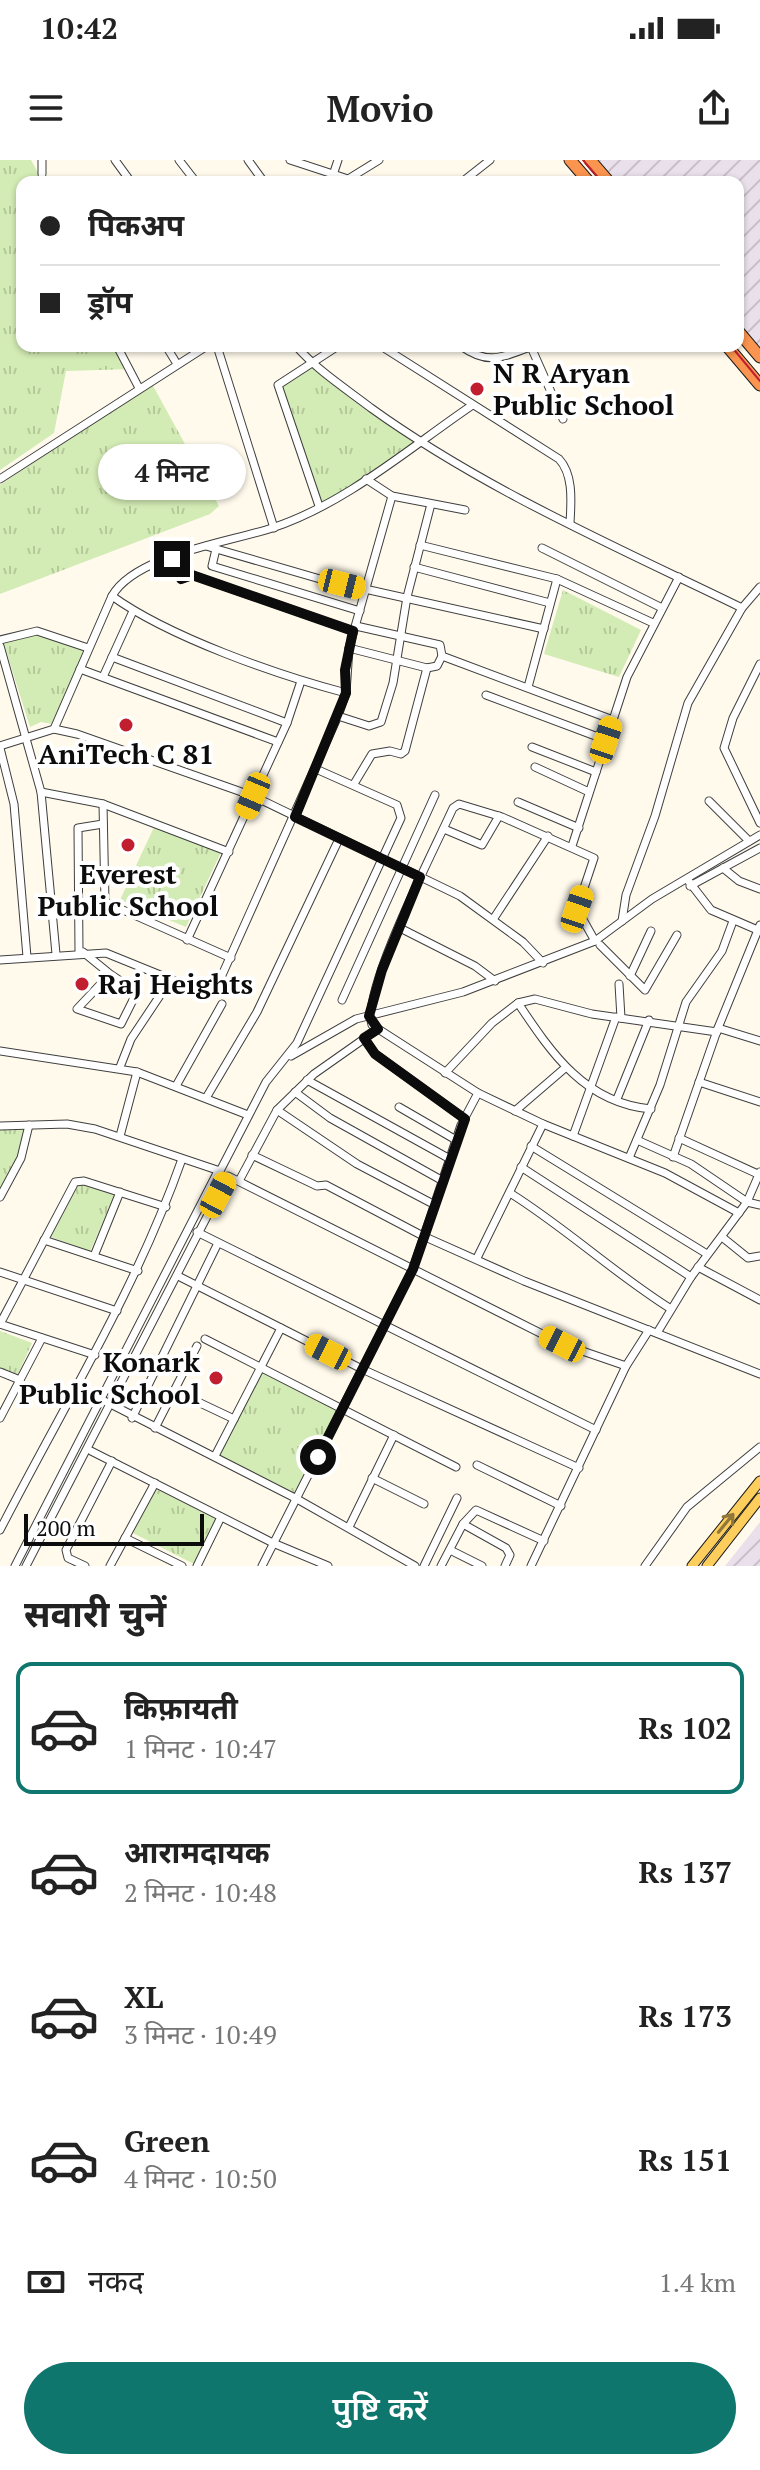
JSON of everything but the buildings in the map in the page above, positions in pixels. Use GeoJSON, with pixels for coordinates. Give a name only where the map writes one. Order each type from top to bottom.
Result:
{"type":"FeatureCollection","features":[{"type":"Feature","properties":{"kind":"highway"},"geometry":{"type":"LineString","coordinates":[[570,160],[584,176]]}},
{"type":"Feature","properties":{"kind":"highway"},"geometry":{"type":"LineString","coordinates":[[590,160],[604,176]]}},
{"type":"Feature","properties":{"kind":"highway"},"geometry":{"type":"LineString","coordinates":[[744,338],[759,356],[745,367]]}},
{"type":"Feature","properties":{"kind":"highway"},"geometry":{"type":"LineString","coordinates":[[732,352],[760,385]]}},
{"type":"Feature","properties":{"kind":"main road"},"geometry":{"type":"LineString","coordinates":[[692,1566],[760,1481]]}},
{"type":"Feature","properties":{"kind":"main road"},"geometry":{"type":"LineString","coordinates":[[707,1566],[760,1498]]}},
{"type":"Feature","properties":{"kind":"street"},"geometry":{"type":"LineString","coordinates":[[42,160],[42,174]]}},
{"type":"Feature","properties":{"kind":"street"},"geometry":{"type":"LineString","coordinates":[[290,160],[310,164],[333,175],[338,160]]}},
{"type":"Feature","properties":{"kind":"street"},"geometry":{"type":"LineString","coordinates":[[355,176],[379,160]]}},
{"type":"Feature","properties":{"kind":"street"},"geometry":{"type":"LineString","coordinates":[[470,176],[490,160]]}},
{"type":"Feature","properties":{"kind":"street"},"geometry":{"type":"LineString","coordinates":[[363,172],[365,176]]}},
{"type":"Feature","properties":{"kind":"street"},"geometry":{"type":"LineString","coordinates":[[120,352],[139,388]]}},
{"type":"Feature","properties":{"kind":"street"},"geometry":{"type":"LineString","coordinates":[[170,352],[177,364]]}},
{"type":"Feature","properties":{"kind":"street"},"geometry":{"type":"LineString","coordinates":[[0,479],[197,352]]}},
{"type":"Feature","properties":{"kind":"street"},"geometry":{"type":"LineString","coordinates":[[219,352],[274,528]]}},
{"type":"Feature","properties":{"kind":"street"},"geometry":{"type":"LineString","coordinates":[[301,352],[311,363],[419,442],[570,523],[742,608]]}},
{"type":"Feature","properties":{"kind":"street"},"geometry":{"type":"LineString","coordinates":[[319,506],[278,385],[328,352]]}},
{"type":"Feature","properties":{"kind":"street"},"geometry":{"type":"LineString","coordinates":[[390,352],[563,464],[571,493],[570,523]]}},
{"type":"Feature","properties":{"kind":"street"},"geometry":{"type":"LineString","coordinates":[[470,352],[483,360],[513,352]]}},
{"type":"Feature","properties":{"kind":"street"},"geometry":{"type":"LineString","coordinates":[[534,352],[563,419]]}},
{"type":"Feature","properties":{"kind":"street"},"geometry":{"type":"LineString","coordinates":[[54,729],[88,648],[123,579],[206,546],[274,528],[319,506],[366,479],[471,406]]}},
{"type":"Feature","properties":{"kind":"street"},"geometry":{"type":"LineString","coordinates":[[366,479],[392,496],[465,510]]}},
{"type":"Feature","properties":{"kind":"street"},"geometry":{"type":"LineString","coordinates":[[0,960],[81,952],[114,955],[211,994],[231,958],[338,716],[346,693],[349,648],[392,496]]}},
{"type":"Feature","properties":{"kind":"street"},"geometry":{"type":"LineString","coordinates":[[338,716],[378,726],[384,716],[407,597],[431,504]]}},
{"type":"Feature","properties":{"kind":"street"},"geometry":{"type":"LineString","coordinates":[[420,545],[557,579],[653,623]]}},
{"type":"Feature","properties":{"kind":"street"},"geometry":{"type":"LineString","coordinates":[[206,546],[366,590],[544,629]]}},
{"type":"Feature","properties":{"kind":"street"},"geometry":{"type":"LineString","coordinates":[[542,548],[662,608]]}},
{"type":"Feature","properties":{"kind":"street"},"geometry":{"type":"LineString","coordinates":[[216,549],[212,566],[360,611]]}},
{"type":"Feature","properties":{"kind":"street"},"geometry":{"type":"LineString","coordinates":[[172,559],[181,579],[192,575],[355,629],[440,645],[442,656],[437,666],[427,668],[349,648]]}},
{"type":"Feature","properties":{"kind":"street"},"geometry":{"type":"LineString","coordinates":[[414,567],[550,603]]}},
{"type":"Feature","properties":{"kind":"street"},"geometry":{"type":"LineString","coordinates":[[572,846],[627,677],[679,577]]}},
{"type":"Feature","properties":{"kind":"street"},"geometry":{"type":"LineString","coordinates":[[528,687],[557,579]]}},
{"type":"Feature","properties":{"kind":"street"},"geometry":{"type":"LineString","coordinates":[[622,921],[626,895],[655,816],[688,703],[742,608],[760,587]]}},
{"type":"Feature","properties":{"kind":"street"},"geometry":{"type":"LineString","coordinates":[[112,596],[133,611],[301,681],[346,693]]}},
{"type":"Feature","properties":{"kind":"street"},"geometry":{"type":"LineString","coordinates":[[103,677],[133,611]]}},
{"type":"Feature","properties":{"kind":"street"},"geometry":{"type":"LineString","coordinates":[[56,954],[41,792],[0,643],[37,631],[88,648]]}},
{"type":"Feature","properties":{"kind":"street"},"geometry":{"type":"LineString","coordinates":[[442,656],[613,720]]}},
{"type":"Feature","properties":{"kind":"street"},"geometry":{"type":"LineString","coordinates":[[112,657],[287,723]]}},
{"type":"Feature","properties":{"kind":"street"},"geometry":{"type":"LineString","coordinates":[[760,664],[733,718],[724,748],[760,823]]}},
{"type":"Feature","properties":{"kind":"street"},"geometry":{"type":"LineString","coordinates":[[354,784],[372,754],[386,751],[401,754],[405,751],[413,734],[427,668]]}},
{"type":"Feature","properties":{"kind":"street"},"geometry":{"type":"LineString","coordinates":[[80,669],[278,742]]}},
{"type":"Feature","properties":{"kind":"street"},"geometry":{"type":"LineString","coordinates":[[187,940],[287,723],[301,681]]}},
{"type":"Feature","properties":{"kind":"street"},"geometry":{"type":"LineString","coordinates":[[486,695],[606,740]]}},
{"type":"Feature","properties":{"kind":"street"},"geometry":{"type":"LineString","coordinates":[[27,957],[14,804],[0,747],[54,729],[99,741],[253,796],[460,896],[494,918],[543,963]]}},
{"type":"Feature","properties":{"kind":"street"},"geometry":{"type":"LineString","coordinates":[[532,747],[596,772]]}},
{"type":"Feature","properties":{"kind":"street"},"geometry":{"type":"LineString","coordinates":[[535,767],[589,792]]}},
{"type":"Feature","properties":{"kind":"street"},"geometry":{"type":"LineString","coordinates":[[26,1566],[218,1171],[248,1115],[297,1043],[401,818],[401,808],[316,769]]}},
{"type":"Feature","properties":{"kind":"street"},"geometry":{"type":"LineString","coordinates":[[41,792],[103,804],[229,852]]}},
{"type":"Feature","properties":{"kind":"street"},"geometry":{"type":"LineString","coordinates":[[342,1000],[435,795]]}},
{"type":"Feature","properties":{"kind":"street"},"geometry":{"type":"LineString","coordinates":[[709,801],[749,841]]}},
{"type":"Feature","properties":{"kind":"street"},"geometry":{"type":"LineString","coordinates":[[518,802],[579,828]]}},
{"type":"Feature","properties":{"kind":"street"},"geometry":{"type":"LineString","coordinates":[[103,804],[105,902],[231,958]]}},
{"type":"Feature","properties":{"kind":"street"},"geometry":{"type":"LineString","coordinates":[[677,935],[646,990],[597,943],[577,909],[594,858],[499,816],[459,804],[420,877],[382,970],[369,1016],[375,1027],[478,1093],[543,1124],[665,1173],[739,1213]]}},
{"type":"Feature","properties":{"kind":"street"},"geometry":{"type":"LineString","coordinates":[[444,829],[482,845],[499,816]]}},
{"type":"Feature","properties":{"kind":"street"},"geometry":{"type":"LineString","coordinates":[[81,952],[78,828],[103,824]]}},
{"type":"Feature","properties":{"kind":"street"},"geometry":{"type":"LineString","coordinates":[[282,1062],[324,1036],[369,1016],[422,1005],[597,943],[622,921],[688,883],[760,835]]}},
{"type":"Feature","properties":{"kind":"street"},"geometry":{"type":"LineString","coordinates":[[494,918],[548,836]]}},
{"type":"Feature","properties":{"kind":"street"},"geometry":{"type":"LineString","coordinates":[[206,1098],[263,1000],[339,839]]}},
{"type":"Feature","properties":{"kind":"street"},"geometry":{"type":"LineString","coordinates":[[688,883],[760,848]]}},
{"type":"Feature","properties":{"kind":"street"},"geometry":{"type":"LineString","coordinates":[[723,868],[739,881],[760,889]]}},
{"type":"Feature","properties":{"kind":"street"},"geometry":{"type":"LineString","coordinates":[[673,1157],[718,1030],[759,929],[711,910],[688,883]]}},
{"type":"Feature","properties":{"kind":"street"},"geometry":{"type":"LineString","coordinates":[[629,1158],[651,1109],[686,1002],[722,951],[733,921]]}},
{"type":"Feature","properties":{"kind":"street"},"geometry":{"type":"LineString","coordinates":[[400,928],[475,966],[495,981]]}},
{"type":"Feature","properties":{"kind":"street"},"geometry":{"type":"LineString","coordinates":[[630,976],[651,931]]}},
{"type":"Feature","properties":{"kind":"street"},"geometry":{"type":"LineString","coordinates":[[81,952],[137,992],[120,1025],[77,1009],[110,974]]}},
{"type":"Feature","properties":{"kind":"street"},"geometry":{"type":"LineString","coordinates":[[120,1067],[131,1039],[171,979]]}},
{"type":"Feature","properties":{"kind":"street"},"geometry":{"type":"LineString","coordinates":[[573,1136],[619,1018],[619,984]]}},
{"type":"Feature","properties":{"kind":"street"},"geometry":{"type":"LineString","coordinates":[[445,1073],[492,1023],[518,1003],[535,999],[619,1018],[718,1030],[760,1041]]}},
{"type":"Feature","properties":{"kind":"street"},"geometry":{"type":"LineString","coordinates":[[518,1003],[565,1068],[590,1090],[632,1107],[651,1109]]}},
{"type":"Feature","properties":{"kind":"street"},"geometry":{"type":"LineString","coordinates":[[176,1086],[222,1004]]}},
{"type":"Feature","properties":{"kind":"street"},"geometry":{"type":"LineString","coordinates":[[617,1099],[649,1020]]}},
{"type":"Feature","properties":{"kind":"street"},"geometry":{"type":"LineString","coordinates":[[239,1181],[277,1110],[307,1080],[375,1027]]}},
{"type":"Feature","properties":{"kind":"street"},"geometry":{"type":"LineString","coordinates":[[364,1038],[375,1054],[465,1119]]}},
{"type":"Feature","properties":{"kind":"street"},"geometry":{"type":"LineString","coordinates":[[0,1051],[120,1067],[248,1115]]}},
{"type":"Feature","properties":{"kind":"street"},"geometry":{"type":"LineString","coordinates":[[515,1111],[565,1068]]}},
{"type":"Feature","properties":{"kind":"street"},"geometry":{"type":"LineString","coordinates":[[120,1136],[137,1072]]}},
{"type":"Feature","properties":{"kind":"street"},"geometry":{"type":"LineString","coordinates":[[307,1080],[450,1159]]}},
{"type":"Feature","properties":{"kind":"street"},"geometry":{"type":"LineString","coordinates":[[699,1082],[760,1102]]}},
{"type":"Feature","properties":{"kind":"street"},"geometry":{"type":"LineString","coordinates":[[295,1092],[330,1118],[443,1181]]}},
{"type":"Feature","properties":{"kind":"street"},"geometry":{"type":"LineString","coordinates":[[262,1566],[413,1269],[456,1140],[478,1093]]}},
{"type":"Feature","properties":{"kind":"street"},"geometry":{"type":"LineString","coordinates":[[399,1107],[456,1140]]}},
{"type":"Feature","properties":{"kind":"street"},"geometry":{"type":"LineString","coordinates":[[277,1110],[357,1164],[435,1205]]}},
{"type":"Feature","properties":{"kind":"street"},"geometry":{"type":"LineString","coordinates":[[0,1126],[67,1124],[120,1136],[218,1171]]}},
{"type":"Feature","properties":{"kind":"street"},"geometry":{"type":"LineString","coordinates":[[477,1258],[543,1124]]}},
{"type":"Feature","properties":{"kind":"street"},"geometry":{"type":"LineString","coordinates":[[0,1197],[21,1158],[29,1125]]}},
{"type":"Feature","properties":{"kind":"street"},"geometry":{"type":"LineString","coordinates":[[531,1566],[626,1366],[747,1202],[760,1174],[679,1138]]}},
{"type":"Feature","properties":{"kind":"street"},"geometry":{"type":"LineString","coordinates":[[637,1140],[707,1173],[747,1202],[760,1205]]}},
{"type":"Feature","properties":{"kind":"street"},"geometry":{"type":"LineString","coordinates":[[531,1146],[707,1254]]}},
{"type":"Feature","properties":{"kind":"street"},"geometry":{"type":"LineString","coordinates":[[252,1155],[317,1186],[326,1185],[423,1236],[760,1374]]}},
{"type":"Feature","properties":{"kind":"street"},"geometry":{"type":"LineString","coordinates":[[0,1530],[79,1388],[138,1271],[166,1207],[182,1159]]}},
{"type":"Feature","properties":{"kind":"street"},"geometry":{"type":"LineString","coordinates":[[521,1167],[691,1277]]}},
{"type":"Feature","properties":{"kind":"street"},"geometry":{"type":"LineString","coordinates":[[15,1566],[228,1176],[562,1344],[626,1366]]}},
{"type":"Feature","properties":{"kind":"street"},"geometry":{"type":"LineString","coordinates":[[95,1355],[0,1324],[75,1182],[166,1207]]}},
{"type":"Feature","properties":{"kind":"street"},"geometry":{"type":"LineString","coordinates":[[94,1256],[120,1192]]}},
{"type":"Feature","properties":{"kind":"street"},"geometry":{"type":"LineString","coordinates":[[510,1193],[555,1221],[636,1287],[671,1309]]}},
{"type":"Feature","properties":{"kind":"street"},"geometry":{"type":"LineString","coordinates":[[197,1232],[596,1430]]}},
{"type":"Feature","properties":{"kind":"street"},"geometry":{"type":"LineString","coordinates":[[722,1237],[748,1258],[760,1256]]}},
{"type":"Feature","properties":{"kind":"street"},"geometry":{"type":"LineString","coordinates":[[44,1240],[138,1271]]}},
{"type":"Feature","properties":{"kind":"street"},"geometry":{"type":"LineString","coordinates":[[132,1418],[218,1243]]}},
{"type":"Feature","properties":{"kind":"street"},"geometry":{"type":"LineString","coordinates":[[698,1267],[760,1300]]}},
{"type":"Feature","properties":{"kind":"street"},"geometry":{"type":"LineString","coordinates":[[0,1272],[117,1311]]}},
{"type":"Feature","properties":{"kind":"street"},"geometry":{"type":"LineString","coordinates":[[180,1277],[362,1369],[579,1468]]}},
{"type":"Feature","properties":{"kind":"street"},"geometry":{"type":"LineString","coordinates":[[215,1456],[281,1328]]}},
{"type":"Feature","properties":{"kind":"street"},"geometry":{"type":"LineString","coordinates":[[0,1418],[42,1338]]}},
{"type":"Feature","properties":{"kind":"street"},"geometry":{"type":"LineString","coordinates":[[205,1339],[456,1467]]}},
{"type":"Feature","properties":{"kind":"street"},"geometry":{"type":"LineString","coordinates":[[155,1428],[197,1346]]}},
{"type":"Feature","properties":{"kind":"street"},"geometry":{"type":"LineString","coordinates":[[0,1372],[20,1380]]}},
{"type":"Feature","properties":{"kind":"street"},"geometry":{"type":"LineString","coordinates":[[79,1388],[132,1418],[215,1456],[297,1499],[415,1566]]}},
{"type":"Feature","properties":{"kind":"street"},"geometry":{"type":"LineString","coordinates":[[179,1393],[234,1419]]}},
{"type":"Feature","properties":{"kind":"street"},"geometry":{"type":"LineString","coordinates":[[349,1527],[394,1435]]}},
{"type":"Feature","properties":{"kind":"street"},"geometry":{"type":"LineString","coordinates":[[645,1566],[687,1507],[760,1447]]}},
{"type":"Feature","properties":{"kind":"street"},"geometry":{"type":"LineString","coordinates":[[91,1451],[273,1543],[328,1566]]}},
{"type":"Feature","properties":{"kind":"street"},"geometry":{"type":"LineString","coordinates":[[85,1566],[68,1558],[66,1550],[112,1461]]}},
{"type":"Feature","properties":{"kind":"street"},"geometry":{"type":"LineString","coordinates":[[477,1465],[561,1506]]}},
{"type":"Feature","properties":{"kind":"street"},"geometry":{"type":"LineString","coordinates":[[372,1478],[424,1504]]}},
{"type":"Feature","properties":{"kind":"street"},"geometry":{"type":"LineString","coordinates":[[110,1566],[155,1483]]}},
{"type":"Feature","properties":{"kind":"street"},"geometry":{"type":"LineString","coordinates":[[424,1566],[457,1498]]}},
{"type":"Feature","properties":{"kind":"street"},"geometry":{"type":"LineString","coordinates":[[441,1566],[473,1511],[544,1541]]}},
{"type":"Feature","properties":{"kind":"street"},"geometry":{"type":"LineString","coordinates":[[197,1566],[221,1517]]}},
{"type":"Feature","properties":{"kind":"street"},"geometry":{"type":"LineString","coordinates":[[463,1524],[506,1548],[510,1555],[505,1566]]}},
{"type":"Feature","properties":{"kind":"street"},"geometry":{"type":"LineString","coordinates":[[125,1538],[182,1566]]}},
{"type":"Feature","properties":{"kind":"street"},"geometry":{"type":"LineString","coordinates":[[450,1550],[482,1566]]}},
{"type":"Feature","properties":{"kind":"shaded area"},"geometry":{"type":"Polygon","coordinates":[[[599,160],[760,160],[760,349],[744,331],[744,176],[613,176],[599,160]]]}},
{"type":"Feature","properties":{"kind":"shaded area"},"geometry":{"type":"Polygon","coordinates":[[[760,1522],[760,1566],[725,1566],[760,1522]]]}},
{"type":"Feature","properties":{"kind":"green space"},"geometry":{"type":"Polygon","coordinates":[[[0,160],[31,160],[40,176],[16,176],[16,352],[125,352],[133,369],[66,371],[54,433],[0,470],[0,160]]]}},
{"type":"Feature","properties":{"kind":"green space"},"geometry":{"type":"Polygon","coordinates":[[[314,366],[419,442],[366,479],[319,506],[278,385],[314,366]]]}},
{"type":"Feature","properties":{"kind":"green space"},"geometry":{"type":"Polygon","coordinates":[[[152,384],[219,506],[210,514],[0,594],[0,485],[152,384]]]}},
{"type":"Feature","properties":{"kind":"green space"},"geometry":{"type":"Polygon","coordinates":[[[563,590],[641,630],[619,677],[544,654],[563,590]]]}},
{"type":"Feature","properties":{"kind":"green space"},"geometry":{"type":"Polygon","coordinates":[[[42,629],[86,647],[52,724],[41,722],[30,727],[3,641],[42,629]]]}},
{"type":"Feature","properties":{"kind":"green space"},"geometry":{"type":"Polygon","coordinates":[[[155,825],[190,833],[222,850],[186,927],[120,900],[155,825]]]}},
{"type":"Feature","properties":{"kind":"green space"},"geometry":{"type":"Polygon","coordinates":[[[29,1125],[27,1142],[0,1197],[0,1126],[29,1125]]]}},
{"type":"Feature","properties":{"kind":"green space"},"geometry":{"type":"Polygon","coordinates":[[[79,1183],[115,1193],[90,1252],[51,1237],[79,1183]]]}},
{"type":"Feature","properties":{"kind":"green space"},"geometry":{"type":"Polygon","coordinates":[[[0,1331],[32,1343],[18,1374],[0,1368],[0,1331]]]}},
{"type":"Feature","properties":{"kind":"green space"},"geometry":{"type":"Polygon","coordinates":[[[261,1367],[343,1409],[297,1499],[215,1456],[261,1367]]]}},
{"type":"Feature","properties":{"kind":"green space"},"geometry":{"type":"Polygon","coordinates":[[[156,1489],[216,1519],[194,1564],[133,1533],[156,1489]]]}},
{"type":"Feature","properties":{"kind":"railway"},"geometry":{"type":"LineString","coordinates":[[583,160],[597,176]]}},
{"type":"Feature","properties":{"kind":"railway"},"geometry":{"type":"LineString","coordinates":[[736,352],[760,381]]}},
{"type":"Feature","properties":{"kind":"place","name":"N R Aryan Public School"},"geometry":{"type":"Point","coordinates":[477,389]}},
{"type":"Feature","properties":{"kind":"place","name":"AniTech C 81"},"geometry":{"type":"Point","coordinates":[126,725]}},
{"type":"Feature","properties":{"kind":"place","name":"Everest Public School"},"geometry":{"type":"Point","coordinates":[128,845]}},
{"type":"Feature","properties":{"kind":"place","name":"Raj Heights"},"geometry":{"type":"Point","coordinates":[82,984]}},
{"type":"Feature","properties":{"kind":"place","name":"Konark Public School"},"geometry":{"type":"Point","coordinates":[216,1378]}},
{"type":"Feature","properties":{"kind":"route"},"geometry":{"type":"LineString","coordinates":[[172,559],[181,579],[192,575],[353,631],[345,670],[346,693],[295,817],[420,877],[382,970],[369,1016],[372,1025],[378,1029],[364,1038],[375,1054],[465,1119],[413,1269],[318,1457]]}}]}
